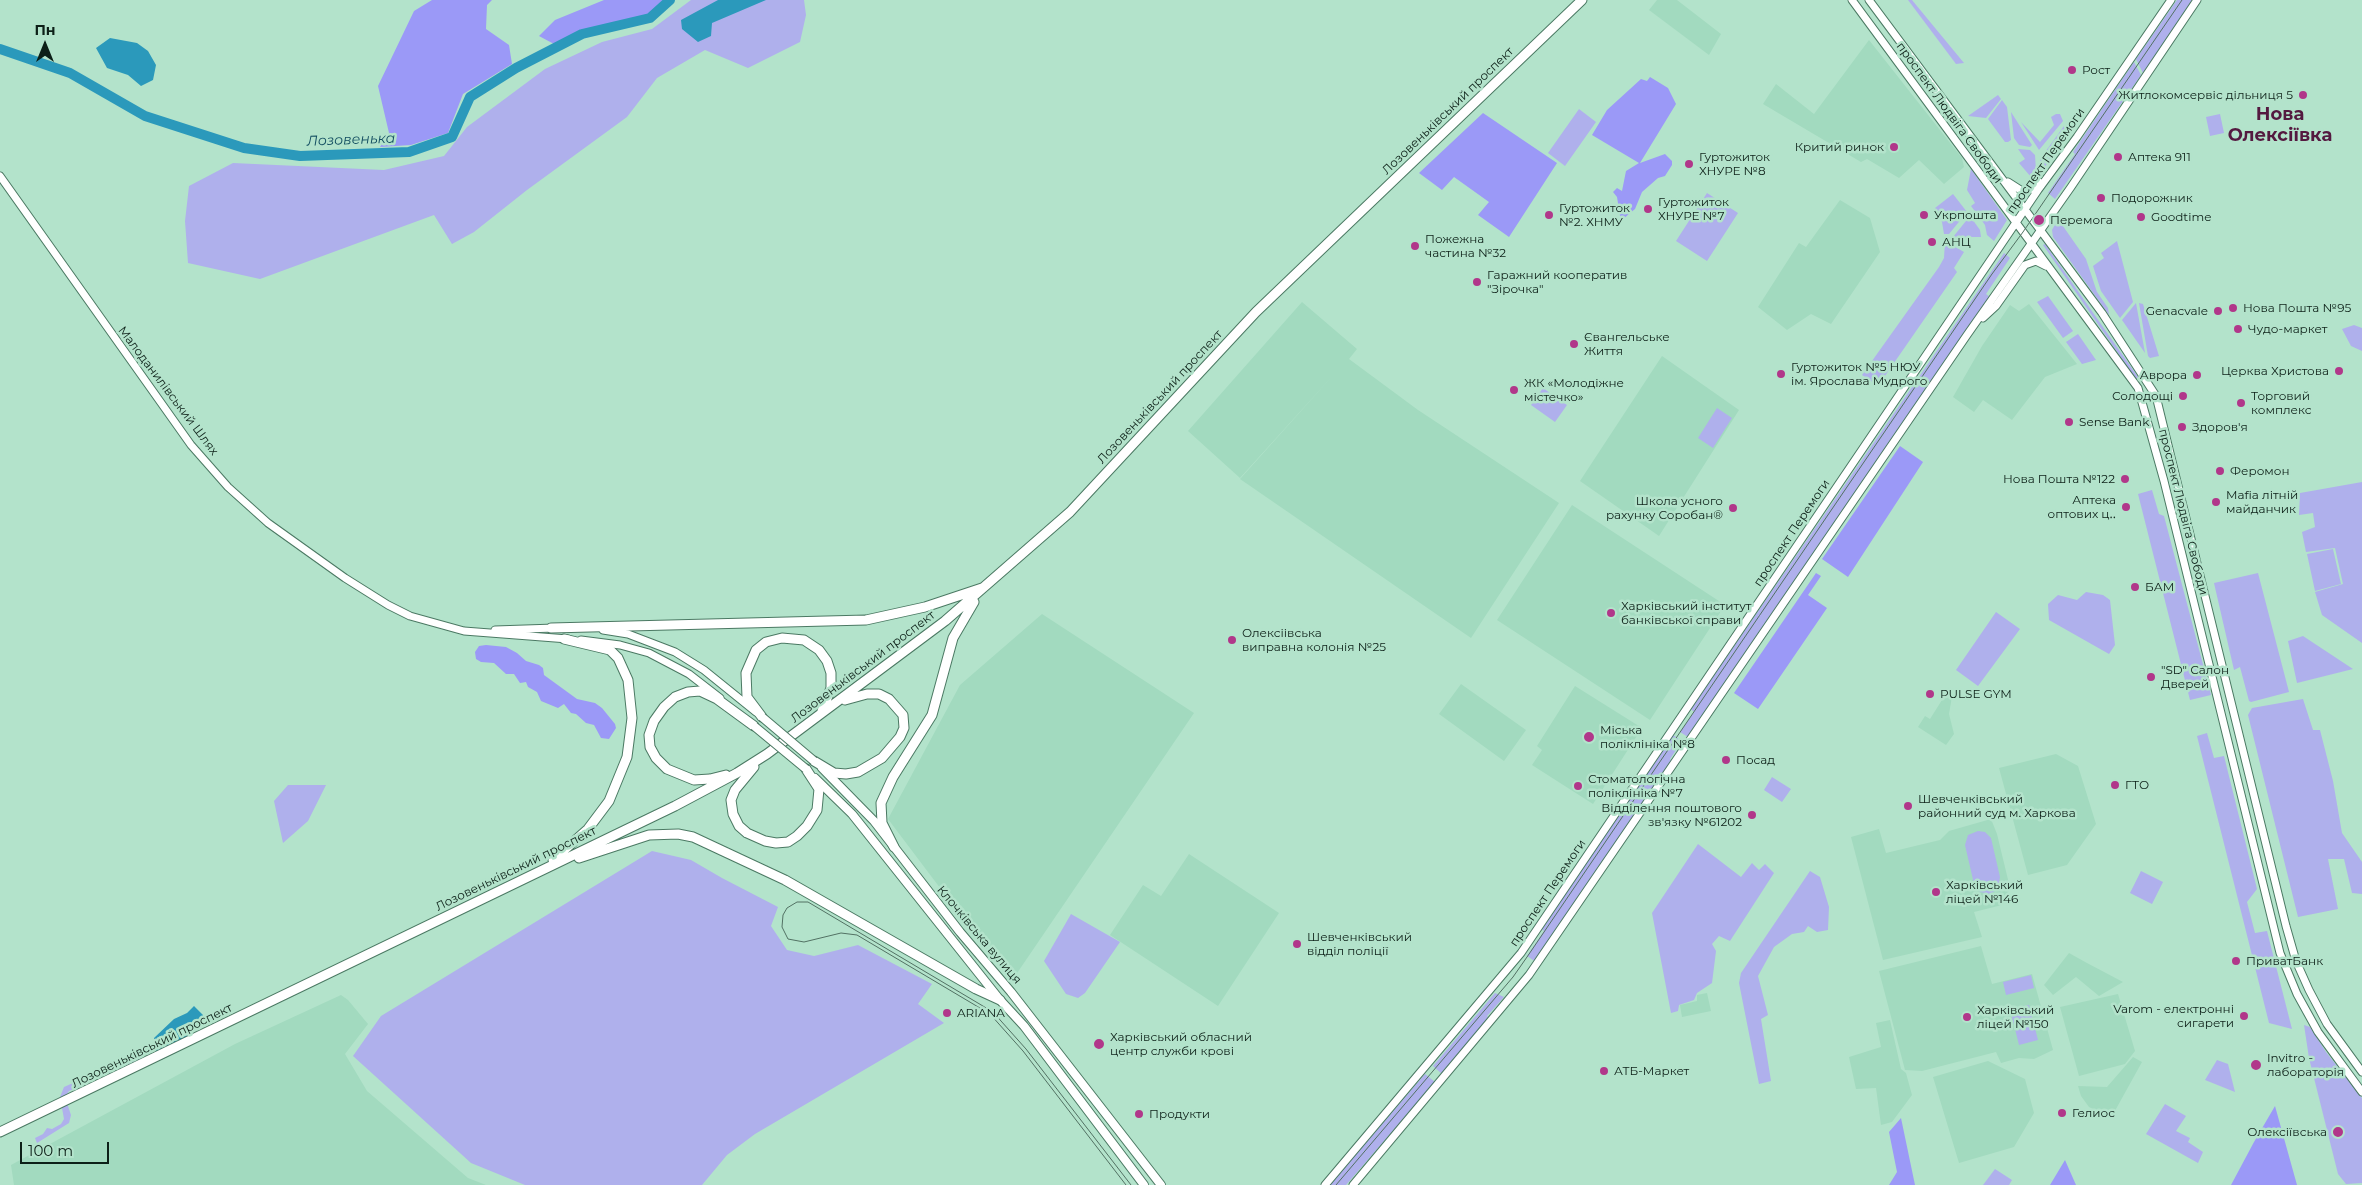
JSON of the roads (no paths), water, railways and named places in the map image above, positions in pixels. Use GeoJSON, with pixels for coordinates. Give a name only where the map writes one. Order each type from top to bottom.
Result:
{"type":"FeatureCollection","features":[{"type":"Feature","properties":{"kind":"highway","name":"Лозовеньківський проспект"},"geometry":{"type":"LineString","coordinates":[[0,1132],[683,802],[737,773],[767,754],[945,621],[989,585],[1070,512],[1256,312],[1582,0]]}},
{"type":"Feature","properties":{"kind":"highway"},"geometry":{"type":"LineString","coordinates":[[551,628],[866,620],[925,607],[989,585]]}},
{"type":"Feature","properties":{"kind":"highway"},"geometry":{"type":"LineString","coordinates":[[894,847],[881,820],[880,808],[882,798],[892,777],[934,710],[951,646],[959,625],[989,585]]}},
{"type":"Feature","properties":{"kind":"highway"},"geometry":{"type":"LineString","coordinates":[[762,717],[750,704],[746,693],[745,683],[750,661],[754,652],[762,644],[788,638],[810,643],[827,661],[831,674],[831,688],[821,714]]}},
{"type":"Feature","properties":{"kind":"highway"},"geometry":{"type":"LineString","coordinates":[[534,873],[576,842],[600,815],[619,780],[632,732],[630,688],[618,658],[610,650],[564,639]]}},
{"type":"Feature","properties":{"kind":"highway"},"geometry":{"type":"LineString","coordinates":[[754,726],[717,699],[704,692],[694,691],[675,697],[664,707],[652,726],[649,744],[654,755],[667,769],[679,776],[698,780],[726,775],[767,754]]}},
{"type":"Feature","properties":{"kind":"highway"},"geometry":{"type":"LineString","coordinates":[[814,761],[834,773],[858,772],[888,753],[904,728],[903,715],[898,708],[889,699],[879,694],[856,695],[821,714]]}},
{"type":"Feature","properties":{"kind":"highway"},"geometry":{"type":"LineString","coordinates":[[767,754],[742,779],[732,800],[732,811],[737,823],[746,833],[760,840],[776,843],[788,842],[797,836],[812,820],[819,805],[820,793],[816,782],[806,769]]}},
{"type":"Feature","properties":{"kind":"highway"},"geometry":{"type":"LineString","coordinates":[[534,873],[636,837],[678,834],[693,837],[785,880],[968,985],[1000,1000]]}},
{"type":"Feature","properties":{"kind":"main road","name":"проспект Людвіга Свободи"},"geometry":{"type":"LineString","coordinates":[[1852,0],[2131,377],[2140,394],[2164,481],[2280,953],[2297,994],[2318,1032],[2362,1092]]}},
{"type":"Feature","properties":{"kind":"main road","name":"проспект Людвіга Свободи"},"geometry":{"type":"LineString","coordinates":[[1869,0],[2102,313],[2156,396],[2288,935],[2296,960],[2314,999],[2328,1024],[2362,1072]]}},
{"type":"Feature","properties":{"kind":"main road","name":"проспект Перемоги"},"geometry":{"type":"LineString","coordinates":[[1325,1185],[1521,952],[2016,222],[2171,0]]}},
{"type":"Feature","properties":{"kind":"main road"},"geometry":{"type":"LineString","coordinates":[[1353,1185],[1529,975],[2198,0]]}},
{"type":"Feature","properties":{"kind":"main road"},"geometry":{"type":"LineString","coordinates":[[1995,169],[2017,189],[2032,189],[2070,140],[2077,137]]}},
{"type":"Feature","properties":{"kind":"main road","name":"Малоданилівський Шлях"},"geometry":{"type":"LineString","coordinates":[[0,176],[191,445],[247,505],[328,566],[388,606],[438,625],[464,631]]}},
{"type":"Feature","properties":{"kind":"main road"},"geometry":{"type":"LineString","coordinates":[[1973,327],[1996,306],[2025,265],[2036,261],[2051,269]]}},
{"type":"Feature","properties":{"kind":"main road"},"geometry":{"type":"LineString","coordinates":[[464,631],[551,628],[610,631],[628,634],[657,644],[704,670],[762,717]]}},
{"type":"Feature","properties":{"kind":"main road"},"geometry":{"type":"LineString","coordinates":[[464,631],[620,645],[660,658],[698,680],[754,726]]}},
{"type":"Feature","properties":{"kind":"main road","name":"Клочківська вулиця"},"geometry":{"type":"LineString","coordinates":[[762,717],[814,761],[863,808],[960,932],[1011,992],[1161,1185]]}},
{"type":"Feature","properties":{"kind":"main road","name":"Клочківська вулиця"},"geometry":{"type":"LineString","coordinates":[[754,726],[806,769],[852,814],[1000,1000],[1062,1073],[1144,1185]]}},
{"type":"Feature","properties":{"kind":"waterway","name":"Лозовенька"},"geometry":{"type":"LineString","coordinates":[[0,49],[70,73],[145,116],[244,148],[300,156],[409,152],[452,137],[470,97],[516,68],[582,34],[650,18],[670,0]]}},
{"type":"Feature","properties":{"kind":"tram line"},"geometry":{"type":"LineString","coordinates":[[1336,1185],[1513,977],[1992,274],[2023,232],[2182,0]]}},
{"type":"Feature","properties":{"kind":"tram line"},"geometry":{"type":"LineString","coordinates":[[1126,1185],[1023,1051],[990,1014],[857,935],[841,933],[804,942],[788,939],[782,927],[783,915],[787,908],[797,902],[808,902],[993,1012],[1026,1049],[1131,1185]]}},
{"type":"Feature","properties":{"kind":"place","name":"Рост"},"geometry":{"type":"Point","coordinates":[2072,70]}},
{"type":"Feature","properties":{"kind":"place","name":"Житлокомсервіс дільниця 5"},"geometry":{"type":"Point","coordinates":[2303,95]}},
{"type":"Feature","properties":{"kind":"place","name":"Критий ринок"},"geometry":{"type":"Point","coordinates":[1894,147]}},
{"type":"Feature","properties":{"kind":"place","name":"Аптека 911"},"geometry":{"type":"Point","coordinates":[2118,157]}},
{"type":"Feature","properties":{"kind":"place","name":"Гуртожиток ХНУРЕ №8"},"geometry":{"type":"Point","coordinates":[1689,164]}},
{"type":"Feature","properties":{"kind":"place","name":"Подорожник"},"geometry":{"type":"Point","coordinates":[2101,198]}},
{"type":"Feature","properties":{"kind":"place","name":"Гуртожиток ХНУРЕ №7"},"geometry":{"type":"Point","coordinates":[1648,209]}},
{"type":"Feature","properties":{"kind":"place","name":"Гуртожиток №2. ХНМУ"},"geometry":{"type":"Point","coordinates":[1549,215]}},
{"type":"Feature","properties":{"kind":"place","name":"Укрпошта"},"geometry":{"type":"Point","coordinates":[1924,215]}},
{"type":"Feature","properties":{"kind":"place","name":"Goodtime"},"geometry":{"type":"Point","coordinates":[2141,217]}},
{"type":"Feature","properties":{"kind":"place","name":"Перемога"},"geometry":{"type":"Point","coordinates":[2039,220]}},
{"type":"Feature","properties":{"kind":"place","name":"АНЦ"},"geometry":{"type":"Point","coordinates":[1932,242]}},
{"type":"Feature","properties":{"kind":"place","name":"Пожежна частина №32"},"geometry":{"type":"Point","coordinates":[1415,246]}},
{"type":"Feature","properties":{"kind":"place","name":"Гаражний кооператив \"Зірочка\""},"geometry":{"type":"Point","coordinates":[1477,282]}},
{"type":"Feature","properties":{"kind":"place","name":"Нова Пошта №95"},"geometry":{"type":"Point","coordinates":[2233,308]}},
{"type":"Feature","properties":{"kind":"place","name":"Genacvale"},"geometry":{"type":"Point","coordinates":[2218,311]}},
{"type":"Feature","properties":{"kind":"place","name":"Чудо-маркет"},"geometry":{"type":"Point","coordinates":[2238,329]}},
{"type":"Feature","properties":{"kind":"place","name":"Євангельське Життя"},"geometry":{"type":"Point","coordinates":[1574,344]}},
{"type":"Feature","properties":{"kind":"place","name":"Церква Христова"},"geometry":{"type":"Point","coordinates":[2339,371]}},
{"type":"Feature","properties":{"kind":"place","name":"Гуртожиток №5 НЮУ ім. Ярослава Мудрого"},"geometry":{"type":"Point","coordinates":[1781,374]}},
{"type":"Feature","properties":{"kind":"place","name":"Аврора"},"geometry":{"type":"Point","coordinates":[2197,375]}},
{"type":"Feature","properties":{"kind":"place","name":"ЖК «Молодіжне містечко»"},"geometry":{"type":"Point","coordinates":[1514,390]}},
{"type":"Feature","properties":{"kind":"place","name":"Солодощі"},"geometry":{"type":"Point","coordinates":[2183,396]}},
{"type":"Feature","properties":{"kind":"place","name":"Торговий комплекс"},"geometry":{"type":"Point","coordinates":[2241,403]}},
{"type":"Feature","properties":{"kind":"place","name":"Sense Bank"},"geometry":{"type":"Point","coordinates":[2069,422]}},
{"type":"Feature","properties":{"kind":"place","name":"Здоров'я"},"geometry":{"type":"Point","coordinates":[2182,427]}},
{"type":"Feature","properties":{"kind":"place","name":"Феромон"},"geometry":{"type":"Point","coordinates":[2220,471]}},
{"type":"Feature","properties":{"kind":"place","name":"Нова Пошта №122"},"geometry":{"type":"Point","coordinates":[2125,479]}},
{"type":"Feature","properties":{"kind":"place","name":"Mafia літній майданчик"},"geometry":{"type":"Point","coordinates":[2216,502]}},
{"type":"Feature","properties":{"kind":"place","name":"Аптека оптових ц‥"},"geometry":{"type":"Point","coordinates":[2126,507]}},
{"type":"Feature","properties":{"kind":"place","name":"Школа усного рахунку Соробан®"},"geometry":{"type":"Point","coordinates":[1733,508]}},
{"type":"Feature","properties":{"kind":"place","name":"БАМ"},"geometry":{"type":"Point","coordinates":[2135,587]}},
{"type":"Feature","properties":{"kind":"place","name":"Харківський інститут банківської справи"},"geometry":{"type":"Point","coordinates":[1611,613]}},
{"type":"Feature","properties":{"kind":"place","name":"Олексіівська виправна колонія №25"},"geometry":{"type":"Point","coordinates":[1232,640]}},
{"type":"Feature","properties":{"kind":"place","name":"\"SD\" Салон Дверей"},"geometry":{"type":"Point","coordinates":[2151,677]}},
{"type":"Feature","properties":{"kind":"place","name":"PULSE GYM"},"geometry":{"type":"Point","coordinates":[1930,694]}},
{"type":"Feature","properties":{"kind":"place","name":"Міська поліклініка №8"},"geometry":{"type":"Point","coordinates":[1589,737]}},
{"type":"Feature","properties":{"kind":"place","name":"Посад"},"geometry":{"type":"Point","coordinates":[1726,760]}},
{"type":"Feature","properties":{"kind":"place","name":"ГТО"},"geometry":{"type":"Point","coordinates":[2115,785]}},
{"type":"Feature","properties":{"kind":"place","name":"Стоматологічна поліклініка №7"},"geometry":{"type":"Point","coordinates":[1578,786]}},
{"type":"Feature","properties":{"kind":"place","name":"Шевченківський районний суд м. Харкова"},"geometry":{"type":"Point","coordinates":[1908,806]}},
{"type":"Feature","properties":{"kind":"place","name":"Відділення поштового зв'язку №61202"},"geometry":{"type":"Point","coordinates":[1752,815]}},
{"type":"Feature","properties":{"kind":"place","name":"Харківський ліцей №146"},"geometry":{"type":"Point","coordinates":[1936,892]}},
{"type":"Feature","properties":{"kind":"place","name":"Шевченківський відділ поліції"},"geometry":{"type":"Point","coordinates":[1297,944]}},
{"type":"Feature","properties":{"kind":"place","name":"ПриватБанк"},"geometry":{"type":"Point","coordinates":[2236,961]}},
{"type":"Feature","properties":{"kind":"place","name":"ARIANA"},"geometry":{"type":"Point","coordinates":[947,1013]}},
{"type":"Feature","properties":{"kind":"place","name":"Varom - електронні сигарети"},"geometry":{"type":"Point","coordinates":[2244,1016]}},
{"type":"Feature","properties":{"kind":"place","name":"Харківський ліцей №150"},"geometry":{"type":"Point","coordinates":[1967,1017]}},
{"type":"Feature","properties":{"kind":"place","name":"Харківський обласний центр служби крові"},"geometry":{"type":"Point","coordinates":[1099,1044]}},
{"type":"Feature","properties":{"kind":"place","name":"Invitro - лабораторія"},"geometry":{"type":"Point","coordinates":[2256,1065]}},
{"type":"Feature","properties":{"kind":"place","name":"АТБ-Маркет"},"geometry":{"type":"Point","coordinates":[1604,1071]}},
{"type":"Feature","properties":{"kind":"place","name":"Гелиос"},"geometry":{"type":"Point","coordinates":[2062,1113]}},
{"type":"Feature","properties":{"kind":"place","name":"Продукти"},"geometry":{"type":"Point","coordinates":[1139,1114]}},
{"type":"Feature","properties":{"kind":"place","name":"Олексіївська"},"geometry":{"type":"Point","coordinates":[2338,1132]}},
{"type":"Feature","properties":{"kind":"district","name":"Нова Олексіївка"},"geometry":{"type":"Point","coordinates":[2280,125]}}]}
